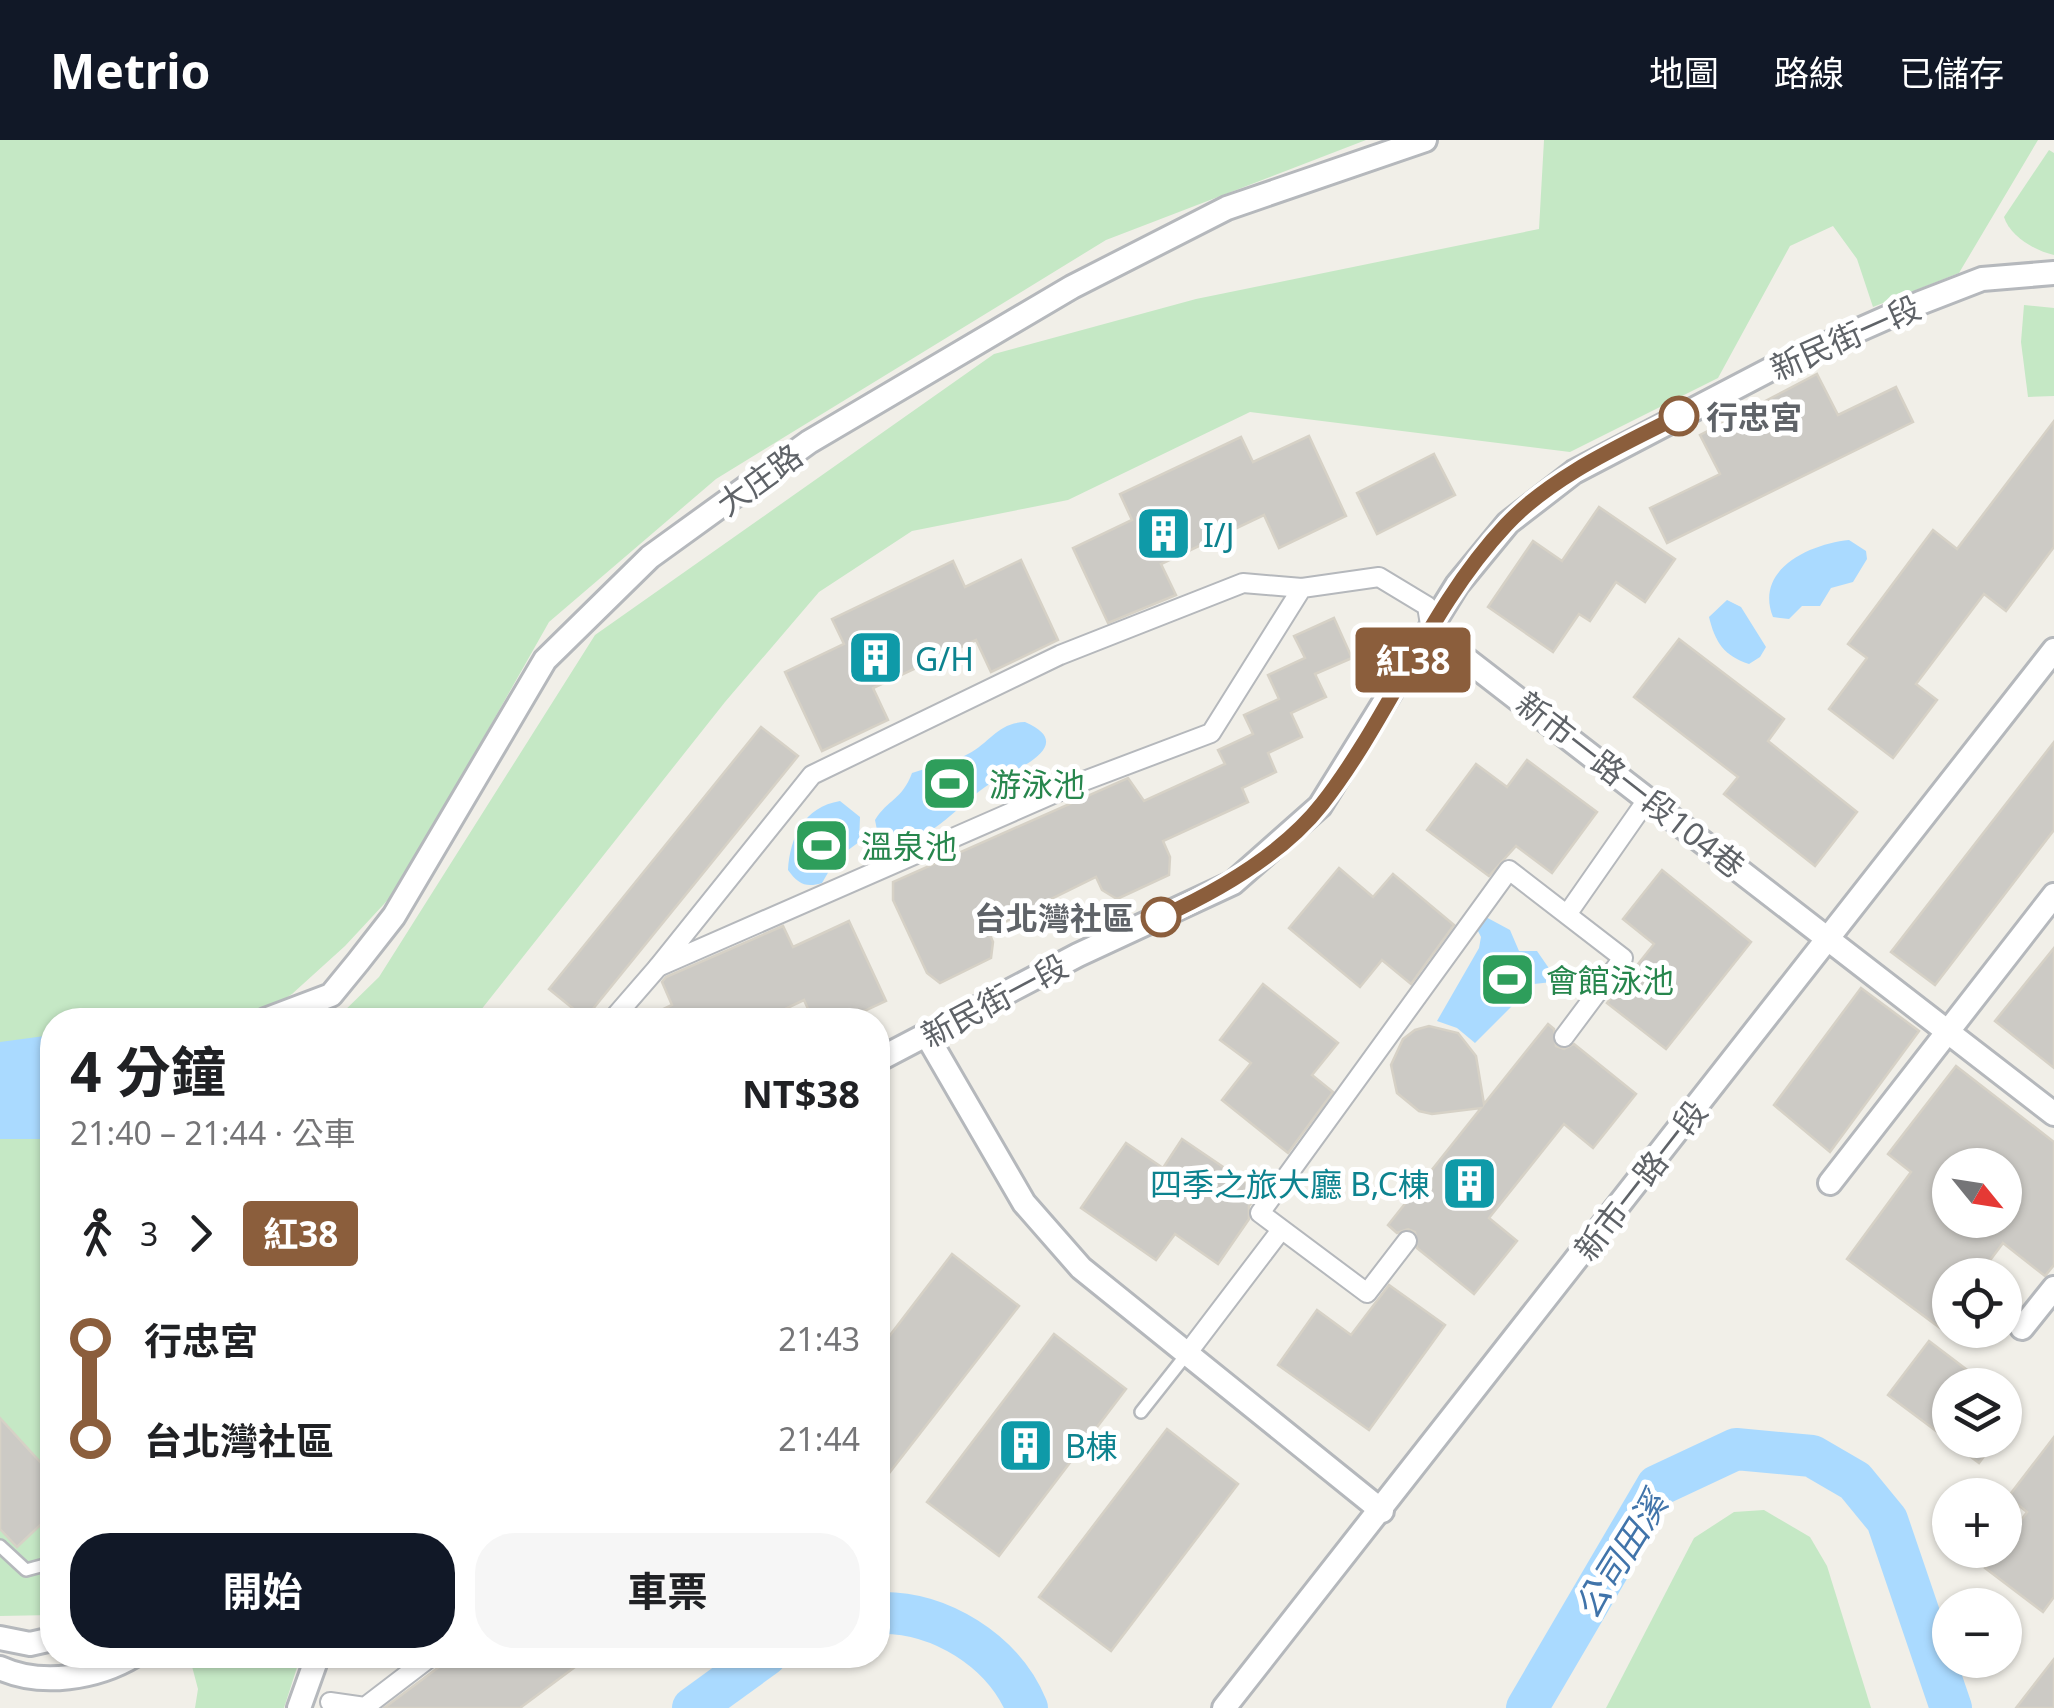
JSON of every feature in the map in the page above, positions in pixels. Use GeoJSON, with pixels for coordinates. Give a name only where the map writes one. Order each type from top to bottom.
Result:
{"type":"FeatureCollection","features":[{"type":"Feature","properties":{"kind":"street","name":"大庄路"},"geometry":{"type":"LineString","coordinates":[[295,1008],[331,994],[358,962],[394,916],[544,660],[650,558],[809,442],[1072,287],[1227,208],[1425,140]]}},
{"type":"Feature","properties":{"kind":"street","name":"新民街一段"},"geometry":{"type":"LineString","coordinates":[[890,1054],[1078,956],[1233,884],[1320,806],[1457,585],[1508,523],[1574,472],[1775,367],[1920,303],[1982,279],[2054,273]]}},
{"type":"Feature","properties":{"kind":"street"},"geometry":{"type":"LineString","coordinates":[[622,1008],[812,776],[1060,654],[1243,583],[1302,588],[1378,576],[1428,606],[1431,632]]}},
{"type":"Feature","properties":{"kind":"street"},"geometry":{"type":"LineString","coordinates":[[658,967],[1076,784],[1211,733],[1302,588]]}},
{"type":"Feature","properties":{"kind":"street","name":"新市一路一段104巷"},"geometry":{"type":"LineString","coordinates":[[1431,632],[2054,1114]]}},
{"type":"Feature","properties":{"kind":"street","name":"新市一路一段"},"geometry":{"type":"LineString","coordinates":[[1224,1708],[2054,650]]}},
{"type":"Feature","properties":{"kind":"street"},"geometry":{"type":"LineString","coordinates":[[1568,913],[1649,797]]}},
{"type":"Feature","properties":{"kind":"street"},"geometry":{"type":"LineString","coordinates":[[1407,1241],[1366,1293],[1260,1214],[1509,870],[1623,958],[1564,1036]]}},
{"type":"Feature","properties":{"kind":"street"},"geometry":{"type":"LineString","coordinates":[[1830,1182],[2054,896]]}},
{"type":"Feature","properties":{"kind":"street"},"geometry":{"type":"LineString","coordinates":[[927,1036],[1024,1203],[1081,1268],[1382,1510]]}},
{"type":"Feature","properties":{"kind":"street"},"geometry":{"type":"LineString","coordinates":[[1186,1354],[1281,1230]]}},
{"type":"Feature","properties":{"kind":"street"},"geometry":{"type":"LineString","coordinates":[[2022,1328],[2054,1288]]}},
{"type":"Feature","properties":{"kind":"street"},"geometry":{"type":"LineString","coordinates":[[0,1638],[30,1644],[40,1642]]}},
{"type":"Feature","properties":{"kind":"street"},"geometry":{"type":"LineString","coordinates":[[0,1668],[14,1674],[60,1678],[114,1668]]}},
{"type":"Feature","properties":{"kind":"street"},"geometry":{"type":"LineString","coordinates":[[299,1708],[313,1668]]}},
{"type":"Feature","properties":{"kind":"street"},"geometry":{"type":"LineString","coordinates":[[330,1702],[365,1708],[416,1668]]}},
{"type":"Feature","properties":{"kind":"lane"},"geometry":{"type":"LineString","coordinates":[[1142,1412],[1186,1354]]}},
{"type":"Feature","properties":{"kind":"lane"},"geometry":{"type":"LineString","coordinates":[[0,1546],[26,1570],[40,1566]]}},
{"type":"Feature","properties":{"kind":"green space"},"geometry":{"type":"Polygon","coordinates":[[[0,140],[1366,140],[1106,240],[716,479],[549,622],[398,889],[345,946],[292,994],[270,1008],[40,1008],[40,1615],[0,1616],[0,140]]]}},
{"type":"Feature","properties":{"kind":"green space"},"geometry":{"type":"Polygon","coordinates":[[[1544,140],[2038,140],[1959,273],[1873,307],[1857,259],[1833,226],[1790,246],[1718,378],[1570,452],[1250,412],[1068,500],[912,531],[819,592],[725,702],[483,1008],[347,1008],[379,977],[595,635],[994,354],[1196,299],[1539,229],[1544,140]]]}},
{"type":"Feature","properties":{"kind":"green space"},"geometry":{"type":"Polygon","coordinates":[[[2049,150],[2054,153],[2054,255],[2024,242],[2004,217],[2049,150]]]}},
{"type":"Feature","properties":{"kind":"green space"},"geometry":{"type":"Polygon","coordinates":[[[2024,305],[2054,308],[2054,396],[2028,397],[2021,342],[2024,305]]]}},
{"type":"Feature","properties":{"kind":"green space"},"geometry":{"type":"Polygon","coordinates":[[[1764,1510],[1810,1537],[1827,1566],[1871,1708],[1606,1708],[1694,1538],[1734,1512],[1764,1510]]]}},
{"type":"Feature","properties":{"kind":"green space"},"geometry":{"type":"Polygon","coordinates":[[[192,1668],[297,1668],[284,1708],[195,1708],[198,1689],[192,1668]]]}},
{"type":"Feature","properties":{"kind":"water"},"geometry":{"type":"Polygon","coordinates":[[[1849,540],[1866,551],[1867,559],[1853,582],[1831,588],[1820,606],[1802,606],[1789,619],[1773,617],[1769,600],[1778,573],[1803,553],[1849,540]]]}},
{"type":"Feature","properties":{"kind":"water"},"geometry":{"type":"Polygon","coordinates":[[[1727,600],[1741,607],[1766,647],[1749,664],[1727,652],[1711,626],[1709,617],[1727,600]]]}},
{"type":"Feature","properties":{"kind":"water","name":"游泳池"},"geometry":{"type":"Polygon","coordinates":[[[1025,722],[1046,740],[1036,757],[991,783],[926,833],[896,842],[879,840],[875,820],[904,789],[912,773],[962,757],[1001,729],[1025,722]]]}},
{"type":"Feature","properties":{"kind":"water","name":"溫泉池"},"geometry":{"type":"Polygon","coordinates":[[[840,801],[860,817],[859,842],[836,859],[822,883],[803,884],[788,870],[796,835],[817,810],[840,801]]]}},
{"type":"Feature","properties":{"kind":"water","name":"會館泳池"},"geometry":{"type":"Polygon","coordinates":[[[1484,916],[1510,930],[1519,951],[1537,951],[1555,977],[1552,982],[1534,984],[1475,1043],[1457,1028],[1437,1021],[1479,948],[1481,937],[1476,927],[1484,916]]]}},
{"type":"Feature","properties":{"kind":"water"},"geometry":{"type":"Polygon","coordinates":[[[40,1037],[40,1139],[0,1139],[0,1042],[40,1037]]]}},
{"type":"Feature","properties":{"kind":"building"},"geometry":{"type":"Polygon","coordinates":[[[1817,374],[1838,415],[1896,387],[1913,422],[1667,543],[1650,508],[1720,474],[1700,435],[1817,374]]]}},
{"type":"Feature","properties":{"kind":"building"},"geometry":{"type":"Polygon","coordinates":[[[2054,421],[2054,547],[2006,611],[1984,594],[1916,684],[1937,700],[1893,758],[1829,709],[1867,658],[1848,644],[1933,530],[1957,549],[2054,421]]]}},
{"type":"Feature","properties":{"kind":"building","name":"I/J"},"geometry":{"type":"Polygon","coordinates":[[[1309,436],[1346,516],[1279,548],[1264,515],[1161,564],[1176,595],[1108,623],[1073,548],[1132,520],[1120,494],[1241,437],[1253,462],[1309,436]]]}},
{"type":"Feature","properties":{"kind":"building"},"geometry":{"type":"Polygon","coordinates":[[[1434,454],[1455,495],[1377,534],[1357,493],[1434,454]]]}},
{"type":"Feature","properties":{"kind":"building"},"geometry":{"type":"Polygon","coordinates":[[[1599,507],[1675,559],[1645,602],[1616,582],[1590,621],[1579,614],[1553,652],[1488,607],[1533,541],[1562,561],[1599,507]]]}},
{"type":"Feature","properties":{"kind":"building","name":"G/H"},"geometry":{"type":"Polygon","coordinates":[[[1021,560],[1058,640],[991,672],[976,640],[873,688],[888,720],[822,751],[785,672],[844,644],[832,619],[953,561],[965,587],[1021,560]]]}},
{"type":"Feature","properties":{"kind":"building"},"geometry":{"type":"Polygon","coordinates":[[[1334,618],[1352,658],[1315,674],[1326,697],[1291,713],[1302,737],[1268,753],[1276,772],[1242,788],[1248,802],[1163,841],[1170,857],[1169,875],[1117,899],[1102,890],[1096,877],[988,930],[993,942],[991,958],[940,983],[927,973],[893,900],[893,882],[1128,778],[1144,801],[1225,764],[1218,750],[1253,734],[1244,715],[1279,699],[1268,675],[1305,658],[1294,636],[1334,618]]]}},
{"type":"Feature","properties":{"kind":"building"},"geometry":{"type":"Polygon","coordinates":[[[1679,639],[1784,719],[1768,741],[1857,812],[1815,866],[1724,794],[1738,777],[1634,697],[1679,639]]]}},
{"type":"Feature","properties":{"kind":"building"},"geometry":{"type":"Polygon","coordinates":[[[761,727],[798,756],[594,1008],[572,1008],[549,989],[761,727]]]}},
{"type":"Feature","properties":{"kind":"building"},"geometry":{"type":"Polygon","coordinates":[[[2054,742],[2054,830],[1935,985],[1891,952],[2054,742]]]}},
{"type":"Feature","properties":{"kind":"building"},"geometry":{"type":"Polygon","coordinates":[[[1527,760],[1597,812],[1552,873],[1516,846],[1489,876],[1427,830],[1476,764],[1507,787],[1527,760]]]}},
{"type":"Feature","properties":{"kind":"building"},"geometry":{"type":"Polygon","coordinates":[[[1339,868],[1373,897],[1393,874],[1454,925],[1411,984],[1382,960],[1360,987],[1289,928],[1339,868]]]}},
{"type":"Feature","properties":{"kind":"building"},"geometry":{"type":"Polygon","coordinates":[[[1662,870],[1751,942],[1666,1049],[1607,1003],[1654,944],[1623,919],[1662,870]]]}},
{"type":"Feature","properties":{"kind":"building"},"geometry":{"type":"Polygon","coordinates":[[[849,921],[886,1001],[871,1008],[808,1008],[804,1000],[787,1008],[666,1008],[672,1005],[662,982],[666,977],[783,926],[793,947],[849,921]]]}},
{"type":"Feature","properties":{"kind":"building"},"geometry":{"type":"Polygon","coordinates":[[[2054,948],[2054,1068],[1995,1021],[2054,948]]]}},
{"type":"Feature","properties":{"kind":"building"},"geometry":{"type":"Polygon","coordinates":[[[1263,984],[1338,1043],[1312,1075],[1333,1092],[1288,1153],[1222,1100],[1251,1063],[1220,1040],[1263,984]]]}},
{"type":"Feature","properties":{"kind":"building"},"geometry":{"type":"Polygon","coordinates":[[[1861,988],[1919,1031],[1830,1152],[1774,1105],[1861,988]]]}},
{"type":"Feature","properties":{"kind":"building","name":"四季之旅大廳 B,C棟"},"geometry":{"type":"Polygon","coordinates":[[[1548,1024],[1554,1029],[1556,1046],[1564,1049],[1574,1044],[1636,1094],[1593,1148],[1564,1124],[1489,1218],[1517,1241],[1474,1294],[1417,1248],[1415,1232],[1408,1229],[1397,1233],[1388,1225],[1481,1108],[1432,1114],[1419,1111],[1397,1093],[1391,1065],[1403,1039],[1415,1030],[1429,1026],[1458,1033],[1476,1056],[1484,1104],[1548,1024]]]}},
{"type":"Feature","properties":{"kind":"building"},"geometry":{"type":"Polygon","coordinates":[[[1956,1066],[2054,1142],[2054,1265],[2045,1276],[2003,1243],[1992,1258],[1932,1258],[1932,1322],[1847,1259],[1911,1172],[1888,1154],[1956,1066]]]}},
{"type":"Feature","properties":{"kind":"building"},"geometry":{"type":"Polygon","coordinates":[[[1182,1139],[1260,1192],[1249,1206],[1249,1219],[1218,1264],[1175,1234],[1156,1260],[1081,1208],[1126,1143],[1163,1168],[1182,1139]]]}},
{"type":"Feature","properties":{"kind":"building"},"geometry":{"type":"Polygon","coordinates":[[[952,1254],[1019,1306],[890,1472],[890,1335],[952,1254]]]}},
{"type":"Feature","properties":{"kind":"building"},"geometry":{"type":"Polygon","coordinates":[[[1389,1285],[1445,1325],[1369,1430],[1278,1365],[1317,1310],[1351,1335],[1389,1285]]]}},
{"type":"Feature","properties":{"kind":"building","name":"B棟"},"geometry":{"type":"Polygon","coordinates":[[[1054,1334],[1126,1389],[999,1556],[927,1502],[1054,1334]]]}},
{"type":"Feature","properties":{"kind":"building"},"geometry":{"type":"Polygon","coordinates":[[[1929,1341],[1932,1348],[1938,1348],[1965,1368],[1932,1368],[1932,1428],[1888,1395],[1929,1341]]]}},
{"type":"Feature","properties":{"kind":"building"},"geometry":{"type":"Polygon","coordinates":[[[0,1418],[40,1462],[40,1525],[17,1547],[0,1529],[0,1418]]]}},
{"type":"Feature","properties":{"kind":"building"},"geometry":{"type":"Polygon","coordinates":[[[1167,1429],[1238,1484],[1111,1651],[1039,1597],[1167,1429]]]}},
{"type":"Feature","properties":{"kind":"building"},"geometry":{"type":"Polygon","coordinates":[[[2054,1437],[2054,1597],[2043,1612],[2022,1596],[2022,1588],[2011,1588],[1985,1568],[2022,1568],[2022,1519],[2027,1512],[2022,1508],[2022,1479],[2054,1437]]]}},
{"type":"Feature","properties":{"kind":"building"},"geometry":{"type":"Polygon","coordinates":[[[2054,1659],[2054,1708],[2016,1708],[2054,1659]]]}},
{"type":"Feature","properties":{"kind":"building"},"geometry":{"type":"Polygon","coordinates":[[[438,1668],[574,1668],[520,1708],[384,1708],[438,1668]]]}},
{"type":"Feature","properties":{"kind":"waterway","name":"公司田溪"},"geometry":{"type":"LineString","coordinates":[[1527,1708],[1657,1486],[1736,1449],[1812,1456],[1855,1481],[1887,1520],[1951,1708]]}},
{"type":"Feature","properties":{"kind":"waterway","name":"公司田溪"},"geometry":{"type":"LineString","coordinates":[[890,1614],[924,1619],[966,1638],[1002,1668],[1027,1708]]}},
{"type":"Feature","properties":{"kind":"waterway","name":"公司田溪"},"geometry":{"type":"LineString","coordinates":[[693,1708],[748,1668]]}},
{"type":"Feature","properties":{"kind":"bus line","name":"紅38"},"geometry":{"type":"LineString","coordinates":[[1161,917],[1233,884],[1320,806],[1457,585],[1508,523],[1574,472],[1679,416]]}},
{"type":"Feature","properties":{"kind":"place","name":"行忠宮"},"geometry":{"type":"Point","coordinates":[1679,416]}},
{"type":"Feature","properties":{"kind":"place","name":"I/J"},"geometry":{"type":"Point","coordinates":[1164,534]}},
{"type":"Feature","properties":{"kind":"place","name":"G/H"},"geometry":{"type":"Point","coordinates":[876,658]}},
{"type":"Feature","properties":{"kind":"place","name":"游泳池"},"geometry":{"type":"Point","coordinates":[950,783]}},
{"type":"Feature","properties":{"kind":"place","name":"溫泉池"},"geometry":{"type":"Point","coordinates":[822,845]}},
{"type":"Feature","properties":{"kind":"place","name":"台北灣社區"},"geometry":{"type":"Point","coordinates":[1161,917]}},
{"type":"Feature","properties":{"kind":"place","name":"會館泳池"},"geometry":{"type":"Point","coordinates":[1507,979]}},
{"type":"Feature","properties":{"kind":"place","name":"四季之旅大廳 B,C棟"},"geometry":{"type":"Point","coordinates":[1469,1183]}},
{"type":"Feature","properties":{"kind":"place","name":"B棟"},"geometry":{"type":"Point","coordinates":[1026,1445]}}]}
